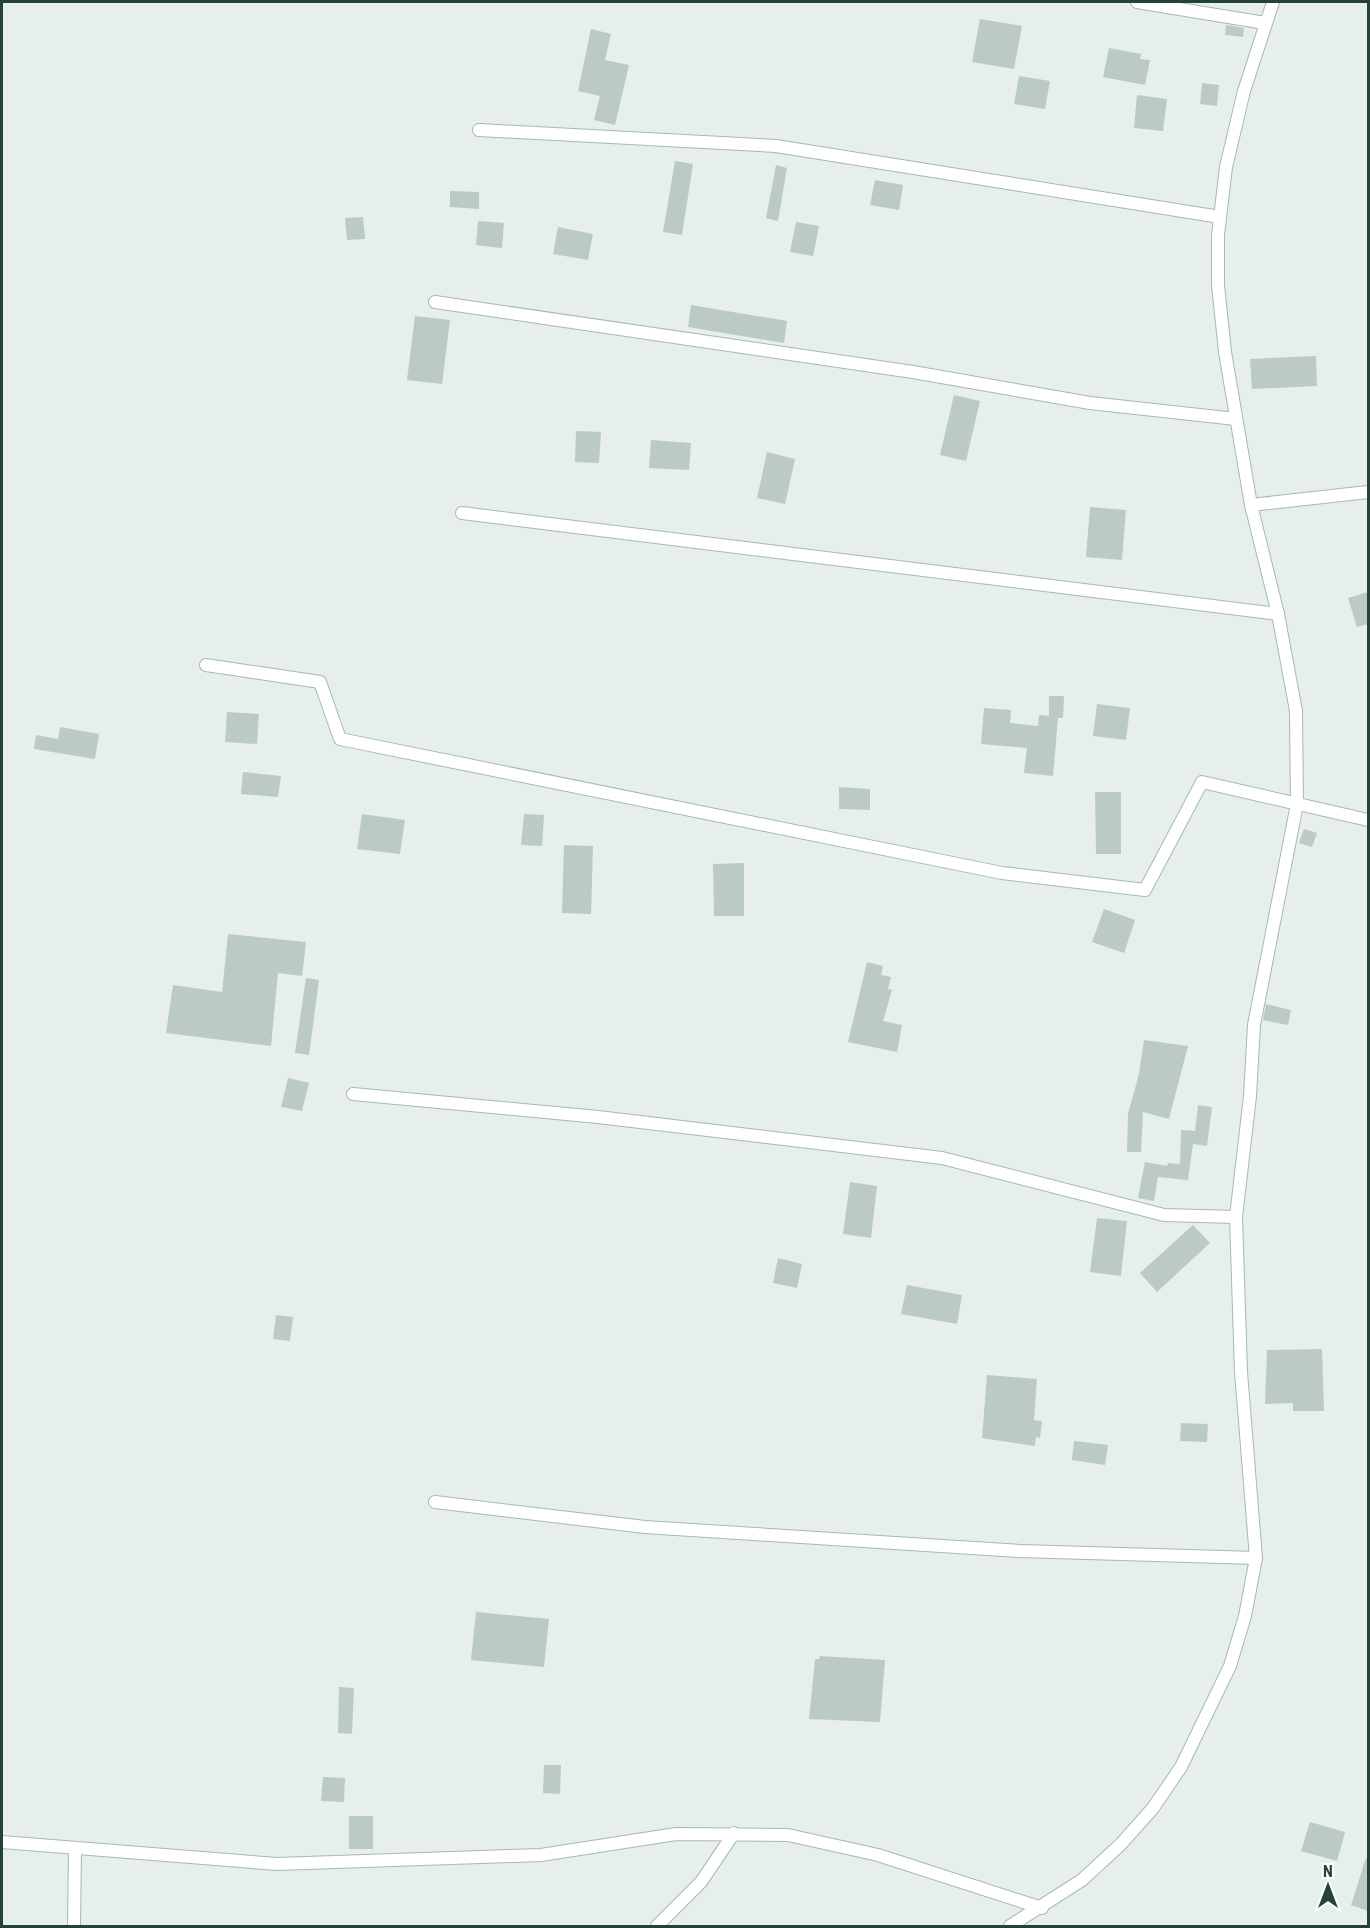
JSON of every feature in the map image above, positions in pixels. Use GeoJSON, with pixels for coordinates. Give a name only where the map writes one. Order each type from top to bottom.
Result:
{"type":"FeatureCollection","features":[{"type":"Feature","properties":{"kind":"street"},"geometry":{"type":"LineString","coordinates":[[1137,2],[1265,23]]}},
{"type":"Feature","properties":{"kind":"street"},"geometry":{"type":"LineString","coordinates":[[1010,1926],[1042,1908],[1082,1880],[1121,1844],[1153,1808],[1181,1767],[1230,1666],[1245,1616],[1256,1558],[1241,1372],[1236,1217],[1250,1096],[1254,1025],[1297,804],[1296,711],[1278,614],[1251,505],[1225,352],[1218,285],[1220,217],[1229,156],[1244,91],[1273,2]]}},
{"type":"Feature","properties":{"kind":"street"},"geometry":{"type":"LineString","coordinates":[[479,130],[776,146],[1220,217]]}},
{"type":"Feature","properties":{"kind":"street"},"geometry":{"type":"LineString","coordinates":[[435,303],[913,372],[1090,403],[1236,419]]}},
{"type":"Feature","properties":{"kind":"street"},"geometry":{"type":"LineString","coordinates":[[1251,505],[1368,492]]}},
{"type":"Feature","properties":{"kind":"street"},"geometry":{"type":"LineString","coordinates":[[462,513],[1278,614]]}},
{"type":"Feature","properties":{"kind":"street"},"geometry":{"type":"LineString","coordinates":[[206,665],[320,682],[340,739],[1002,873],[1145,890],[1202,782],[1368,820]]}},
{"type":"Feature","properties":{"kind":"street"},"geometry":{"type":"LineString","coordinates":[[353,1094],[598,1117],[942,1158],[1164,1215],[1236,1217]]}},
{"type":"Feature","properties":{"kind":"street"},"geometry":{"type":"LineString","coordinates":[[435,1502],[645,1527],[1020,1551],[1256,1558]]}},
{"type":"Feature","properties":{"kind":"street"},"geometry":{"type":"LineString","coordinates":[[657,1926],[701,1882],[734,1833]]}},
{"type":"Feature","properties":{"kind":"street"},"geometry":{"type":"LineString","coordinates":[[2,1842],[277,1864],[541,1854],[675,1834],[788,1835],[878,1854],[1042,1908]]}},
{"type":"Feature","properties":{"kind":"street"},"geometry":{"type":"LineString","coordinates":[[74,1926],[75,1848]]}},
{"type":"Feature","properties":{"kind":"building"},"geometry":{"type":"Polygon","coordinates":[[[980,19],[1022,26],[1014,69],[972,62],[980,19]]]}},
{"type":"Feature","properties":{"kind":"building"},"geometry":{"type":"Polygon","coordinates":[[[1226,25],[1244,28],[1243,37],[1225,35],[1226,25]]]}},
{"type":"Feature","properties":{"kind":"building"},"geometry":{"type":"Polygon","coordinates":[[[591,29],[611,34],[605,60],[629,65],[615,125],[594,120],[600,96],[578,91],[591,29]]]}},
{"type":"Feature","properties":{"kind":"building"},"geometry":{"type":"Polygon","coordinates":[[[1109,48],[1141,54],[1140,59],[1150,60],[1145,85],[1103,77],[1109,48]]]}},
{"type":"Feature","properties":{"kind":"building"},"geometry":{"type":"Polygon","coordinates":[[[1019,76],[1050,81],[1045,109],[1014,104],[1019,76]]]}},
{"type":"Feature","properties":{"kind":"building"},"geometry":{"type":"Polygon","coordinates":[[[1202,83],[1219,85],[1217,106],[1200,104],[1202,83]]]}},
{"type":"Feature","properties":{"kind":"building"},"geometry":{"type":"Polygon","coordinates":[[[1137,95],[1167,99],[1163,131],[1134,128],[1137,95]]]}},
{"type":"Feature","properties":{"kind":"building"},"geometry":{"type":"Polygon","coordinates":[[[675,161],[693,164],[682,235],[663,232],[675,161]]]}},
{"type":"Feature","properties":{"kind":"building"},"geometry":{"type":"Polygon","coordinates":[[[776,165],[787,168],[778,221],[766,218],[776,165]]]}},
{"type":"Feature","properties":{"kind":"building"},"geometry":{"type":"Polygon","coordinates":[[[875,180],[903,185],[899,210],[870,205],[875,180]]]}},
{"type":"Feature","properties":{"kind":"building"},"geometry":{"type":"Polygon","coordinates":[[[450,191],[479,192],[479,209],[450,207],[450,191]]]}},
{"type":"Feature","properties":{"kind":"building"},"geometry":{"type":"Polygon","coordinates":[[[363,217],[365,239],[347,240],[345,218],[363,217]]]}},
{"type":"Feature","properties":{"kind":"building"},"geometry":{"type":"Polygon","coordinates":[[[478,221],[504,223],[502,248],[476,245],[478,221]]]}},
{"type":"Feature","properties":{"kind":"building"},"geometry":{"type":"Polygon","coordinates":[[[796,222],[819,226],[813,256],[790,252],[796,222]]]}},
{"type":"Feature","properties":{"kind":"building"},"geometry":{"type":"Polygon","coordinates":[[[558,227],[593,234],[588,260],[553,254],[558,227]]]}},
{"type":"Feature","properties":{"kind":"building"},"geometry":{"type":"Polygon","coordinates":[[[691,305],[787,321],[784,343],[688,327],[691,305]]]}},
{"type":"Feature","properties":{"kind":"building"},"geometry":{"type":"Polygon","coordinates":[[[415,316],[450,320],[442,384],[407,380],[415,316]]]}},
{"type":"Feature","properties":{"kind":"building"},"geometry":{"type":"Polygon","coordinates":[[[1316,356],[1317,386],[1252,389],[1250,359],[1316,356]]]}},
{"type":"Feature","properties":{"kind":"building"},"geometry":{"type":"Polygon","coordinates":[[[954,395],[980,401],[966,461],[940,455],[954,395]]]}},
{"type":"Feature","properties":{"kind":"building"},"geometry":{"type":"Polygon","coordinates":[[[576,431],[601,432],[599,463],[575,462],[576,431]]]}},
{"type":"Feature","properties":{"kind":"building"},"geometry":{"type":"Polygon","coordinates":[[[651,440],[691,443],[689,470],[649,468],[651,440]]]}},
{"type":"Feature","properties":{"kind":"building"},"geometry":{"type":"Polygon","coordinates":[[[767,452],[795,459],[785,504],[757,498],[767,452]]]}},
{"type":"Feature","properties":{"kind":"building"},"geometry":{"type":"Polygon","coordinates":[[[1090,507],[1126,510],[1122,560],[1086,557],[1090,507]]]}},
{"type":"Feature","properties":{"kind":"building"},"geometry":{"type":"Polygon","coordinates":[[[1368,592],[1368,624],[1357,627],[1348,598],[1368,592]]]}},
{"type":"Feature","properties":{"kind":"building"},"geometry":{"type":"Polygon","coordinates":[[[1049,696],[1064,696],[1063,718],[1058,718],[1053,776],[1024,773],[1027,748],[981,744],[984,708],[1011,710],[1010,723],[1038,726],[1039,715],[1049,716],[1049,696]]]}},
{"type":"Feature","properties":{"kind":"building"},"geometry":{"type":"Polygon","coordinates":[[[1097,704],[1130,708],[1126,740],[1093,736],[1097,704]]]}},
{"type":"Feature","properties":{"kind":"building"},"geometry":{"type":"Polygon","coordinates":[[[227,712],[259,714],[257,744],[225,742],[227,712]]]}},
{"type":"Feature","properties":{"kind":"building"},"geometry":{"type":"Polygon","coordinates":[[[60,727],[99,734],[95,759],[34,749],[36,735],[58,739],[60,727]]]}},
{"type":"Feature","properties":{"kind":"building"},"geometry":{"type":"Polygon","coordinates":[[[243,772],[281,776],[278,797],[241,794],[243,772]]]}},
{"type":"Feature","properties":{"kind":"building"},"geometry":{"type":"Polygon","coordinates":[[[839,787],[870,789],[870,810],[839,809],[839,787]]]}},
{"type":"Feature","properties":{"kind":"building"},"geometry":{"type":"Polygon","coordinates":[[[1095,792],[1121,792],[1121,854],[1096,854],[1095,792]]]}},
{"type":"Feature","properties":{"kind":"building"},"geometry":{"type":"Polygon","coordinates":[[[362,814],[405,820],[400,854],[357,849],[362,814]]]}},
{"type":"Feature","properties":{"kind":"building"},"geometry":{"type":"Polygon","coordinates":[[[524,814],[544,815],[542,846],[521,845],[524,814]]]}},
{"type":"Feature","properties":{"kind":"building"},"geometry":{"type":"Polygon","coordinates":[[[1304,829],[1317,833],[1312,847],[1299,843],[1304,829]]]}},
{"type":"Feature","properties":{"kind":"building"},"geometry":{"type":"Polygon","coordinates":[[[564,845],[593,846],[591,914],[562,913],[564,845]]]}},
{"type":"Feature","properties":{"kind":"building"},"geometry":{"type":"Polygon","coordinates":[[[744,863],[744,916],[714,916],[713,864],[744,863]]]}},
{"type":"Feature","properties":{"kind":"building"},"geometry":{"type":"Polygon","coordinates":[[[1104,909],[1135,920],[1124,953],[1092,942],[1104,909]]]}},
{"type":"Feature","properties":{"kind":"building"},"geometry":{"type":"Polygon","coordinates":[[[228,934],[306,942],[302,976],[278,973],[271,1046],[166,1033],[173,985],[222,992],[228,934]]]}},
{"type":"Feature","properties":{"kind":"building"},"geometry":{"type":"Polygon","coordinates":[[[867,962],[883,966],[881,975],[891,977],[888,989],[892,990],[883,1021],[902,1025],[897,1052],[848,1042],[867,962]]]}},
{"type":"Feature","properties":{"kind":"building"},"geometry":{"type":"Polygon","coordinates":[[[306,978],[319,980],[309,1055],[295,1053],[306,978]]]}},
{"type":"Feature","properties":{"kind":"building"},"geometry":{"type":"Polygon","coordinates":[[[1266,1004],[1291,1010],[1288,1025],[1263,1020],[1266,1004]]]}},
{"type":"Feature","properties":{"kind":"building"},"geometry":{"type":"Polygon","coordinates":[[[1144,1040],[1188,1046],[1169,1119],[1143,1112],[1141,1152],[1127,1152],[1128,1114],[1139,1074],[1144,1040]]]}},
{"type":"Feature","properties":{"kind":"building"},"geometry":{"type":"Polygon","coordinates":[[[288,1078],[309,1083],[302,1111],[281,1107],[288,1078]]]}},
{"type":"Feature","properties":{"kind":"building"},"geometry":{"type":"Polygon","coordinates":[[[1198,1105],[1212,1107],[1207,1146],[1193,1144],[1188,1180],[1158,1177],[1154,1201],[1138,1198],[1145,1162],[1167,1166],[1168,1163],[1180,1164],[1181,1130],[1195,1131],[1198,1105]]]}},
{"type":"Feature","properties":{"kind":"building"},"geometry":{"type":"Polygon","coordinates":[[[850,1182],[877,1186],[871,1238],[843,1234],[850,1182]]]}},
{"type":"Feature","properties":{"kind":"building"},"geometry":{"type":"Polygon","coordinates":[[[1097,1218],[1127,1221],[1121,1276],[1090,1272],[1097,1218]]]}},
{"type":"Feature","properties":{"kind":"building"},"geometry":{"type":"Polygon","coordinates":[[[1193,1225],[1210,1243],[1157,1292],[1140,1273],[1193,1225]]]}},
{"type":"Feature","properties":{"kind":"building"},"geometry":{"type":"Polygon","coordinates":[[[778,1258],[802,1264],[797,1288],[773,1283],[778,1258]]]}},
{"type":"Feature","properties":{"kind":"building"},"geometry":{"type":"Polygon","coordinates":[[[907,1285],[962,1295],[957,1324],[901,1314],[907,1285]]]}},
{"type":"Feature","properties":{"kind":"building"},"geometry":{"type":"Polygon","coordinates":[[[276,1315],[293,1317],[290,1341],[273,1339],[276,1315]]]}},
{"type":"Feature","properties":{"kind":"building"},"geometry":{"type":"Polygon","coordinates":[[[1322,1349],[1324,1411],[1293,1411],[1293,1403],[1265,1404],[1267,1350],[1322,1349]]]}},
{"type":"Feature","properties":{"kind":"building"},"geometry":{"type":"Polygon","coordinates":[[[987,1375],[1037,1379],[1034,1420],[1042,1421],[1040,1438],[1036,1437],[1035,1446],[982,1438],[987,1375]]]}},
{"type":"Feature","properties":{"kind":"building"},"geometry":{"type":"Polygon","coordinates":[[[1181,1423],[1208,1424],[1207,1442],[1180,1441],[1181,1423]]]}},
{"type":"Feature","properties":{"kind":"building"},"geometry":{"type":"Polygon","coordinates":[[[1074,1441],[1108,1445],[1105,1465],[1072,1460],[1074,1441]]]}},
{"type":"Feature","properties":{"kind":"building"},"geometry":{"type":"Polygon","coordinates":[[[476,1612],[549,1619],[544,1667],[471,1660],[476,1612]]]}},
{"type":"Feature","properties":{"kind":"building"},"geometry":{"type":"Polygon","coordinates":[[[820,1656],[885,1660],[880,1722],[809,1719],[815,1659],[819,1659],[820,1656]]]}},
{"type":"Feature","properties":{"kind":"building"},"geometry":{"type":"Polygon","coordinates":[[[339,1687],[354,1688],[352,1734],[338,1733],[339,1687]]]}},
{"type":"Feature","properties":{"kind":"building"},"geometry":{"type":"Polygon","coordinates":[[[544,1765],[561,1765],[560,1794],[543,1793],[544,1765]]]}},
{"type":"Feature","properties":{"kind":"building"},"geometry":{"type":"Polygon","coordinates":[[[323,1777],[345,1778],[344,1802],[321,1801],[323,1777]]]}},
{"type":"Feature","properties":{"kind":"building"},"geometry":{"type":"Polygon","coordinates":[[[349,1816],[373,1816],[373,1849],[349,1849],[349,1816]]]}},
{"type":"Feature","properties":{"kind":"building"},"geometry":{"type":"Polygon","coordinates":[[[1310,1822],[1345,1832],[1337,1861],[1301,1851],[1310,1822]]]}},
{"type":"Feature","properties":{"kind":"building"},"geometry":{"type":"Polygon","coordinates":[[[1366,1858],[1368,1859],[1368,1911],[1351,1905],[1366,1858]]]}}]}
